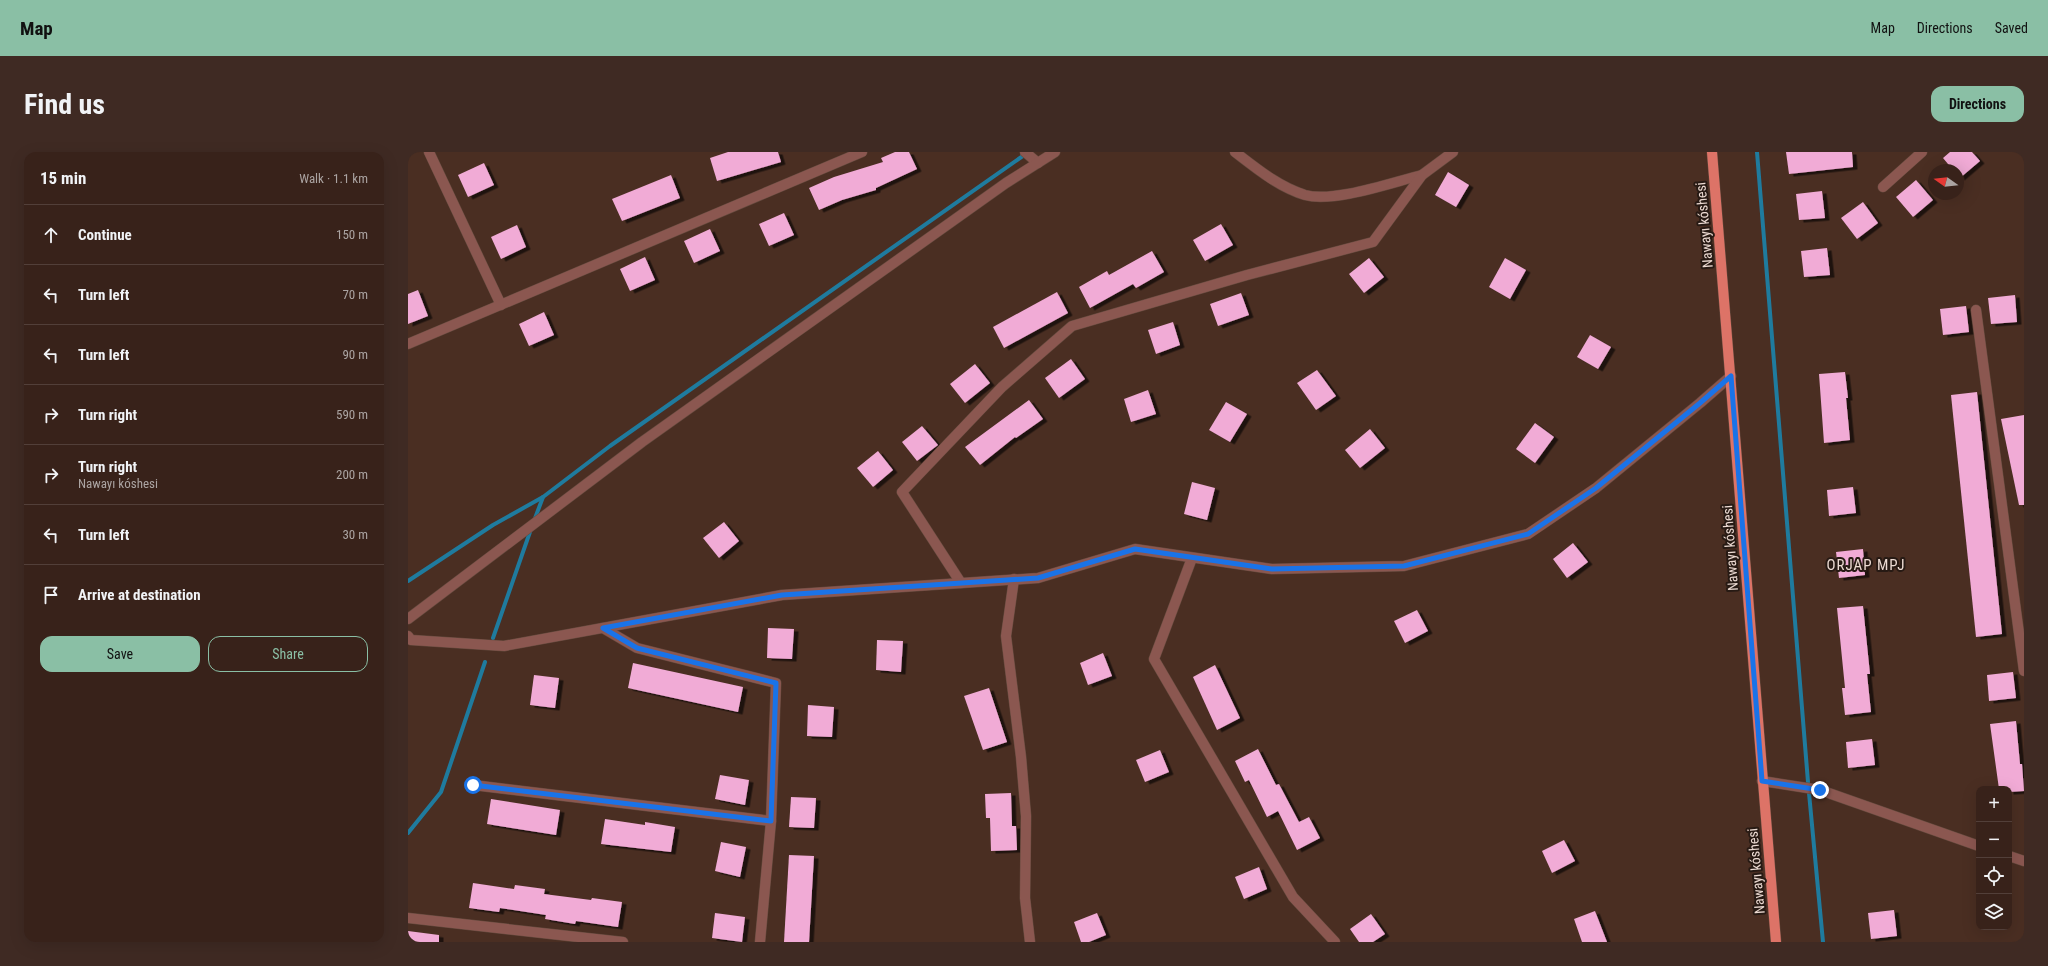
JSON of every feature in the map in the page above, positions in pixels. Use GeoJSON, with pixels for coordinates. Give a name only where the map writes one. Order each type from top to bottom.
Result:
{"type":"FeatureCollection","features":[{"type":"Feature","properties":{"kind":"main road","name":"Nawayı kóshesi"},"geometry":{"type":"LineString","coordinates":[[1712,152],[1776,942]]}},
{"type":"Feature","properties":{"kind":"street"},"geometry":{"type":"LineString","coordinates":[[429,152],[501,305]]}},
{"type":"Feature","properties":{"kind":"street"},"geometry":{"type":"LineString","coordinates":[[408,344],[862,152]]}},
{"type":"Feature","properties":{"kind":"street"},"geometry":{"type":"LineString","coordinates":[[1025,152],[1038,163]]}},
{"type":"Feature","properties":{"kind":"street"},"geometry":{"type":"LineString","coordinates":[[408,619],[642,442],[1006,183],[1056,152]]}},
{"type":"Feature","properties":{"kind":"street"},"geometry":{"type":"LineString","coordinates":[[1235,152],[1268,177],[1306,195],[1334,197],[1422,175]]}},
{"type":"Feature","properties":{"kind":"street"},"geometry":{"type":"LineString","coordinates":[[961,583],[902,492],[1002,387],[1072,326],[1247,275],[1373,242],[1422,175],[1453,152]]}},
{"type":"Feature","properties":{"kind":"street"},"geometry":{"type":"LineString","coordinates":[[1883,186],[1922,152]]}},
{"type":"Feature","properties":{"kind":"street"},"geometry":{"type":"LineString","coordinates":[[1976,310],[2024,671]]}},
{"type":"Feature","properties":{"kind":"street"},"geometry":{"type":"LineString","coordinates":[[408,636],[411,640],[504,646],[782,595],[1038,578],[1135,549],[1272,569],[1404,566],[1528,534],[1596,488],[1731,376]]}},
{"type":"Feature","properties":{"kind":"street"},"geometry":{"type":"LineString","coordinates":[[1192,558],[1154,659],[1293,896],[1335,942]]}},
{"type":"Feature","properties":{"kind":"street"},"geometry":{"type":"LineString","coordinates":[[1014,579],[1006,636],[1021,757],[1026,816],[1025,898],[1030,942]]}},
{"type":"Feature","properties":{"kind":"street"},"geometry":{"type":"LineString","coordinates":[[603,628],[637,648],[776,683],[771,821],[760,942]]}},
{"type":"Feature","properties":{"kind":"street"},"geometry":{"type":"LineString","coordinates":[[1762,781],[1820,790],[1976,845]]}},
{"type":"Feature","properties":{"kind":"street"},"geometry":{"type":"LineString","coordinates":[[473,785],[771,821]]}},
{"type":"Feature","properties":{"kind":"street"},"geometry":{"type":"LineString","coordinates":[[2012,857],[2024,861]]}},
{"type":"Feature","properties":{"kind":"street"},"geometry":{"type":"LineString","coordinates":[[408,918],[623,942]]}},
{"type":"Feature","properties":{"kind":"building"},"geometry":{"type":"Polygon","coordinates":[[[728,152],[778,152],[781,162],[717,181],[710,158],[728,152]]]}},
{"type":"Feature","properties":{"kind":"building"},"geometry":{"type":"Polygon","coordinates":[[[895,152],[909,152],[917,169],[876,188],[876,190],[842,200],[819,210],[809,188],[834,177],[883,162],[881,158],[895,152]]]}},
{"type":"Feature","properties":{"kind":"building"},"geometry":{"type":"Polygon","coordinates":[[[1786,152],[1852,152],[1853,167],[1789,174],[1786,152]]]}},
{"type":"Feature","properties":{"kind":"building"},"geometry":{"type":"Polygon","coordinates":[[[1950,152],[1972,152],[1980,161],[1964,175],[1964,164],[1948,164],[1943,158],[1950,152]]]}},
{"type":"Feature","properties":{"kind":"building"},"geometry":{"type":"Polygon","coordinates":[[[484,163],[494,185],[468,197],[458,175],[484,163]]]}},
{"type":"Feature","properties":{"kind":"building"},"geometry":{"type":"Polygon","coordinates":[[[1448,172],[1469,185],[1456,207],[1435,195],[1448,172]]]}},
{"type":"Feature","properties":{"kind":"building"},"geometry":{"type":"Polygon","coordinates":[[[671,175],[680,198],[622,221],[612,199],[671,175]]]}},
{"type":"Feature","properties":{"kind":"building"},"geometry":{"type":"Polygon","coordinates":[[[1916,180],[1928,194],[1928,200],[1933,200],[1913,217],[1896,197],[1916,180]]]}},
{"type":"Feature","properties":{"kind":"building"},"geometry":{"type":"Polygon","coordinates":[[[1822,191],[1825,218],[1799,220],[1796,194],[1822,191]]]}},
{"type":"Feature","properties":{"kind":"building"},"geometry":{"type":"Polygon","coordinates":[[[1863,202],[1878,223],[1857,239],[1841,218],[1863,202]]]}},
{"type":"Feature","properties":{"kind":"building"},"geometry":{"type":"Polygon","coordinates":[[[784,213],[794,235],[769,246],[759,224],[784,213]]]}},
{"type":"Feature","properties":{"kind":"building"},"geometry":{"type":"Polygon","coordinates":[[[1221,224],[1233,245],[1205,261],[1193,240],[1221,224]]]}},
{"type":"Feature","properties":{"kind":"building"},"geometry":{"type":"Polygon","coordinates":[[[517,225],[526,247],[501,259],[491,237],[517,225]]]}},
{"type":"Feature","properties":{"kind":"building"},"geometry":{"type":"Polygon","coordinates":[[[710,229],[720,251],[694,263],[684,241],[710,229]]]}},
{"type":"Feature","properties":{"kind":"building"},"geometry":{"type":"Polygon","coordinates":[[[1827,248],[1830,275],[1804,277],[1801,251],[1827,248]]]}},
{"type":"Feature","properties":{"kind":"building"},"geometry":{"type":"Polygon","coordinates":[[[1152,251],[1164,272],[1136,288],[1133,284],[1090,308],[1079,287],[1107,271],[1109,275],[1152,251]]]}},
{"type":"Feature","properties":{"kind":"building"},"geometry":{"type":"Polygon","coordinates":[[[645,257],[655,280],[630,291],[620,269],[645,257]]]}},
{"type":"Feature","properties":{"kind":"building"},"geometry":{"type":"Polygon","coordinates":[[[1369,258],[1384,277],[1364,293],[1349,274],[1369,258]]]}},
{"type":"Feature","properties":{"kind":"building"},"geometry":{"type":"Polygon","coordinates":[[[1505,258],[1526,270],[1510,299],[1489,287],[1505,258]]]}},
{"type":"Feature","properties":{"kind":"building"},"geometry":{"type":"Polygon","coordinates":[[[418,290],[428,316],[408,324],[408,294],[418,290]]]}},
{"type":"Feature","properties":{"kind":"building"},"geometry":{"type":"Polygon","coordinates":[[[1057,292],[1068,313],[1004,348],[993,327],[1057,292]]]}},
{"type":"Feature","properties":{"kind":"building"},"geometry":{"type":"Polygon","coordinates":[[[1241,293],[1249,315],[1218,326],[1210,304],[1241,293]]]}},
{"type":"Feature","properties":{"kind":"building"},"geometry":{"type":"Polygon","coordinates":[[[2015,295],[2017,322],[1991,324],[1988,298],[2015,295]]]}},
{"type":"Feature","properties":{"kind":"building"},"geometry":{"type":"Polygon","coordinates":[[[1966,306],[1969,332],[1943,335],[1940,309],[1966,306]]]}},
{"type":"Feature","properties":{"kind":"building"},"geometry":{"type":"Polygon","coordinates":[[[544,312],[554,335],[529,346],[519,324],[544,312]]]}},
{"type":"Feature","properties":{"kind":"building"},"geometry":{"type":"Polygon","coordinates":[[[1173,322],[1180,345],[1156,354],[1148,330],[1173,322]]]}},
{"type":"Feature","properties":{"kind":"building"},"geometry":{"type":"Polygon","coordinates":[[[1590,335],[1611,347],[1598,369],[1577,357],[1590,335]]]}},
{"type":"Feature","properties":{"kind":"building"},"geometry":{"type":"Polygon","coordinates":[[[1071,359],[1085,379],[1059,398],[1045,378],[1071,359]]]}},
{"type":"Feature","properties":{"kind":"building"},"geometry":{"type":"Polygon","coordinates":[[[975,364],[990,383],[965,403],[950,384],[975,364]]]}},
{"type":"Feature","properties":{"kind":"building"},"geometry":{"type":"Polygon","coordinates":[[[1317,370],[1336,396],[1316,410],[1297,383],[1317,370]]]}},
{"type":"Feature","properties":{"kind":"building"},"geometry":{"type":"Polygon","coordinates":[[[1845,372],[1850,440],[1824,443],[1819,374],[1845,372]]]}},
{"type":"Feature","properties":{"kind":"building"},"geometry":{"type":"Polygon","coordinates":[[[1148,390],[1156,414],[1131,422],[1124,399],[1148,390]]]}},
{"type":"Feature","properties":{"kind":"building"},"geometry":{"type":"Polygon","coordinates":[[[1977,392],[2002,634],[1976,637],[1951,395],[1977,392]]]}},
{"type":"Feature","properties":{"kind":"building"},"geometry":{"type":"Polygon","coordinates":[[[1029,400],[1043,419],[1016,438],[1015,437],[980,465],[965,447],[1029,400]]]}},
{"type":"Feature","properties":{"kind":"building"},"geometry":{"type":"Polygon","coordinates":[[[1226,402],[1247,414],[1230,442],[1209,430],[1226,402]]]}},
{"type":"Feature","properties":{"kind":"building"},"geometry":{"type":"Polygon","coordinates":[[[2024,415],[2024,505],[2019,505],[2001,419],[2024,415]]]}},
{"type":"Feature","properties":{"kind":"building"},"geometry":{"type":"Polygon","coordinates":[[[1535,423],[1554,437],[1535,463],[1516,449],[1535,423]]]}},
{"type":"Feature","properties":{"kind":"building"},"geometry":{"type":"Polygon","coordinates":[[[922,426],[938,445],[917,461],[902,442],[922,426]]]}},
{"type":"Feature","properties":{"kind":"building"},"geometry":{"type":"Polygon","coordinates":[[[1370,429],[1385,448],[1360,468],[1345,450],[1370,429]]]}},
{"type":"Feature","properties":{"kind":"building"},"geometry":{"type":"Polygon","coordinates":[[[878,451],[893,470],[873,487],[857,468],[878,451]]]}},
{"type":"Feature","properties":{"kind":"building"},"geometry":{"type":"Polygon","coordinates":[[[1192,482],[1215,488],[1207,520],[1184,514],[1192,482]]]}},
{"type":"Feature","properties":{"kind":"building"},"geometry":{"type":"Polygon","coordinates":[[[1853,487],[1856,513],[1829,516],[1827,490],[1853,487]]]}},
{"type":"Feature","properties":{"kind":"building"},"geometry":{"type":"Polygon","coordinates":[[[724,522],[739,541],[719,558],[703,538],[724,522]]]}},
{"type":"Feature","properties":{"kind":"building"},"geometry":{"type":"Polygon","coordinates":[[[1573,543],[1588,562],[1567,578],[1553,559],[1573,543]]]}},
{"type":"Feature","properties":{"kind":"building"},"geometry":{"type":"Polygon","coordinates":[[[1863,549],[1865,575],[1839,578],[1836,552],[1863,549]]]}},
{"type":"Feature","properties":{"kind":"building"},"geometry":{"type":"Polygon","coordinates":[[[1863,606],[1870,674],[1867,674],[1871,712],[1845,715],[1842,688],[1845,688],[1837,608],[1863,606]]]}},
{"type":"Feature","properties":{"kind":"building"},"geometry":{"type":"Polygon","coordinates":[[[1417,610],[1428,631],[1405,643],[1394,621],[1417,610]]]}},
{"type":"Feature","properties":{"kind":"building"},"geometry":{"type":"Polygon","coordinates":[[[768,628],[794,629],[792,659],[767,658],[768,628]]]}},
{"type":"Feature","properties":{"kind":"building"},"geometry":{"type":"Polygon","coordinates":[[[877,640],[903,641],[901,672],[876,670],[877,640]]]}},
{"type":"Feature","properties":{"kind":"building"},"geometry":{"type":"Polygon","coordinates":[[[1103,653],[1112,676],[1088,685],[1080,663],[1103,653]]]}},
{"type":"Feature","properties":{"kind":"building"},"geometry":{"type":"Polygon","coordinates":[[[633,663],[743,687],[738,712],[628,688],[633,663]]]}},
{"type":"Feature","properties":{"kind":"building"},"geometry":{"type":"Polygon","coordinates":[[[1215,665],[1240,718],[1217,730],[1193,677],[1215,665]]]}},
{"type":"Feature","properties":{"kind":"building"},"geometry":{"type":"Polygon","coordinates":[[[2013,672],[2016,698],[1989,701],[1987,675],[2013,672]]]}},
{"type":"Feature","properties":{"kind":"building"},"geometry":{"type":"Polygon","coordinates":[[[534,675],[559,678],[555,708],[530,705],[534,675]]]}},
{"type":"Feature","properties":{"kind":"building"},"geometry":{"type":"Polygon","coordinates":[[[989,688],[1007,742],[983,750],[964,696],[989,688]]]}},
{"type":"Feature","properties":{"kind":"building"},"geometry":{"type":"Polygon","coordinates":[[[808,705],[834,707],[832,737],[807,736],[808,705]]]}},
{"type":"Feature","properties":{"kind":"building"},"geometry":{"type":"Polygon","coordinates":[[[2016,721],[2024,791],[2012,792],[2012,786],[1999,786],[1990,724],[2016,721]]]}},
{"type":"Feature","properties":{"kind":"building"},"geometry":{"type":"Polygon","coordinates":[[[1872,739],[1875,765],[1848,768],[1846,742],[1872,739]]]}},
{"type":"Feature","properties":{"kind":"building"},"geometry":{"type":"Polygon","coordinates":[[[1258,749],[1276,785],[1279,784],[1299,822],[1309,817],[1320,838],[1297,850],[1278,811],[1267,817],[1249,780],[1245,782],[1235,761],[1258,749]]]}},
{"type":"Feature","properties":{"kind":"building"},"geometry":{"type":"Polygon","coordinates":[[[1160,750],[1169,772],[1145,782],[1136,760],[1160,750]]]}},
{"type":"Feature","properties":{"kind":"building"},"geometry":{"type":"Polygon","coordinates":[[[720,775],[749,780],[745,805],[715,799],[720,775]]]}},
{"type":"Feature","properties":{"kind":"building"},"geometry":{"type":"Polygon","coordinates":[[[1011,793],[1012,826],[1016,826],[1017,850],[991,851],[990,818],[986,818],[985,794],[1011,793]]]}},
{"type":"Feature","properties":{"kind":"building"},"geometry":{"type":"Polygon","coordinates":[[[791,797],[816,798],[814,828],[789,827],[791,797]]]}},
{"type":"Feature","properties":{"kind":"building"},"geometry":{"type":"Polygon","coordinates":[[[491,799],[560,810],[556,835],[487,824],[491,799]]]}},
{"type":"Feature","properties":{"kind":"building"},"geometry":{"type":"Polygon","coordinates":[[[605,819],[645,825],[645,822],[675,827],[671,852],[601,844],[605,819]]]}},
{"type":"Feature","properties":{"kind":"building"},"geometry":{"type":"Polygon","coordinates":[[[1564,840],[1575,861],[1552,873],[1542,851],[1564,840]]]}},
{"type":"Feature","properties":{"kind":"building"},"geometry":{"type":"Polygon","coordinates":[[[721,842],[746,847],[740,877],[715,871],[721,842]]]}},
{"type":"Feature","properties":{"kind":"building"},"geometry":{"type":"Polygon","coordinates":[[[789,855],[814,856],[809,942],[784,942],[789,855]]]}},
{"type":"Feature","properties":{"kind":"building"},"geometry":{"type":"Polygon","coordinates":[[[1259,867],[1267,889],[1244,899],[1235,877],[1259,867]]]}},
{"type":"Feature","properties":{"kind":"building"},"geometry":{"type":"Polygon","coordinates":[[[473,883],[514,889],[515,885],[545,889],[544,894],[622,902],[618,927],[576,921],[575,924],[545,919],[546,915],[500,908],[499,912],[469,908],[473,883]]]}},
{"type":"Feature","properties":{"kind":"building"},"geometry":{"type":"Polygon","coordinates":[[[1894,910],[1897,936],[1871,939],[1868,913],[1894,910]]]}},
{"type":"Feature","properties":{"kind":"building"},"geometry":{"type":"Polygon","coordinates":[[[1595,911],[1607,942],[1582,942],[1574,919],[1595,911]]]}},
{"type":"Feature","properties":{"kind":"building"},"geometry":{"type":"Polygon","coordinates":[[[715,913],[745,917],[742,942],[712,938],[715,913]]]}},
{"type":"Feature","properties":{"kind":"building"},"geometry":{"type":"Polygon","coordinates":[[[1097,913],[1106,935],[1089,942],[1081,942],[1074,922],[1097,913]]]}},
{"type":"Feature","properties":{"kind":"building"},"geometry":{"type":"Polygon","coordinates":[[[1371,914],[1385,934],[1373,942],[1359,942],[1350,929],[1371,914]]]}},
{"type":"Feature","properties":{"kind":"building"},"geometry":{"type":"Polygon","coordinates":[[[408,931],[439,935],[439,942],[408,942],[408,931]]]}},
{"type":"Feature","properties":{"kind":"waterway"},"geometry":{"type":"LineString","coordinates":[[1757,152],[1808,782]]}},
{"type":"Feature","properties":{"kind":"waterway"},"geometry":{"type":"LineString","coordinates":[[408,581],[493,525],[543,497],[610,446],[1027,153]]}},
{"type":"Feature","properties":{"kind":"waterway"},"geometry":{"type":"LineString","coordinates":[[534,521],[543,497]]}},
{"type":"Feature","properties":{"kind":"waterway"},"geometry":{"type":"LineString","coordinates":[[493,638],[531,529]]}},
{"type":"Feature","properties":{"kind":"waterway"},"geometry":{"type":"LineString","coordinates":[[408,833],[441,792],[485,662]]}},
{"type":"Feature","properties":{"kind":"waterway"},"geometry":{"type":"LineString","coordinates":[[1809,793],[1823,942]]}},
{"type":"Feature","properties":{"kind":"district","name":"ORJAP MPJ"},"geometry":{"type":"Point","coordinates":[1866,565]}},
{"type":"Feature","properties":{"kind":"route"},"geometry":{"type":"LineString","coordinates":[[473,785],[771,821],[776,683],[637,648],[603,628],[782,595],[1038,578],[1135,549],[1272,569],[1404,566],[1528,534],[1596,488],[1731,376],[1762,781],[1820,790]]}}]}
